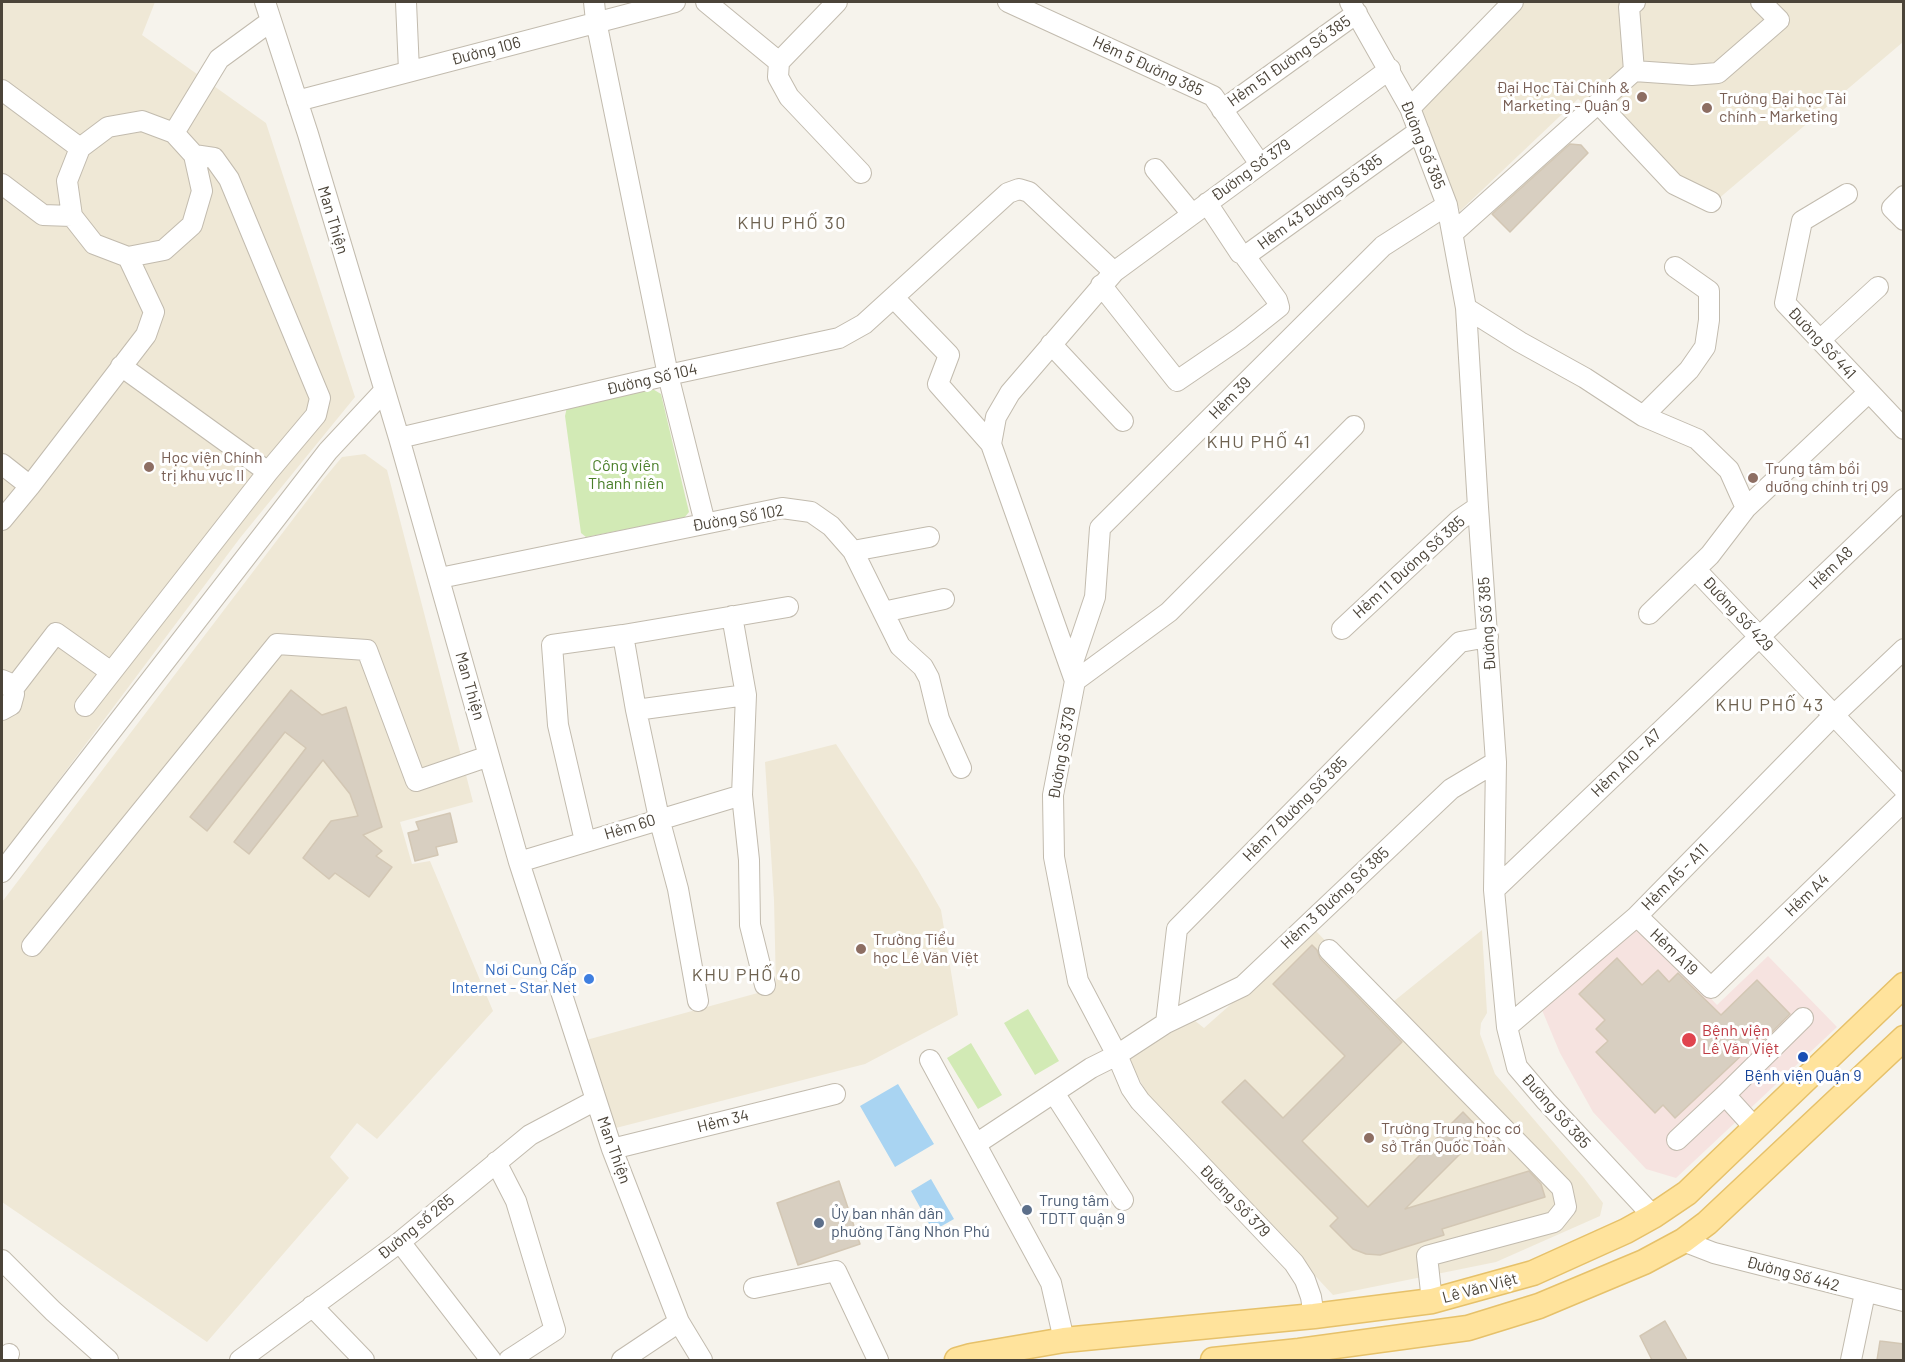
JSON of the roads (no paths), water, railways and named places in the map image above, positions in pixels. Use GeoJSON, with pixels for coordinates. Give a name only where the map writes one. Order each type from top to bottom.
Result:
{"type":"FeatureCollection","features":[{"type":"Feature","properties":{"kind":"main road","name":"Lê Văn Việt"},"geometry":{"type":"LineString","coordinates":[[957,1360],[971,1356],[1066,1350],[1432,1301],[1533,1273],[1590,1249],[1653,1216],[1687,1193],[1904,985]]}},
{"type":"Feature","properties":{"kind":"main road","name":"Lê Văn Việt"},"geometry":{"type":"LineString","coordinates":[[1213,1360],[1318,1354],[1468,1328],[1539,1306],[1644,1262],[1683,1241],[1707,1223],[1904,1038]]}},
{"type":"Feature","properties":{"kind":"main road"},"geometry":{"type":"LineString","coordinates":[[1653,1216],[1683,1241]]}},
{"type":"Feature","properties":{"kind":"main road"},"geometry":{"type":"LineString","coordinates":[[1314,1316],[1318,1354]]}},
{"type":"Feature","properties":{"kind":"street","name":"Man Thiện"},"geometry":{"type":"LineString","coordinates":[[265,2],[399,438],[519,862],[612,1149],[679,1322],[702,1360]]}},
{"type":"Feature","properties":{"kind":"street"},"geometry":{"type":"LineString","coordinates":[[406,2],[409,71]]}},
{"type":"Feature","properties":{"kind":"street","name":"Đường 106"},"geometry":{"type":"LineString","coordinates":[[297,101],[409,71],[595,11],[675,2]]}},
{"type":"Feature","properties":{"kind":"street"},"geometry":{"type":"LineString","coordinates":[[706,2],[779,62]]}},
{"type":"Feature","properties":{"kind":"street"},"geometry":{"type":"LineString","coordinates":[[837,2],[779,62],[778,77],[789,96],[861,173]]}},
{"type":"Feature","properties":{"kind":"street","name":"Hẻm 5 Đường 385"},"geometry":{"type":"LineString","coordinates":[[1008,2],[1213,96],[1260,164]]}},
{"type":"Feature","properties":{"kind":"street"},"geometry":{"type":"LineString","coordinates":[[1410,108],[1513,2]]}},
{"type":"Feature","properties":{"kind":"street"},"geometry":{"type":"LineString","coordinates":[[1634,71],[1629,7],[1635,2]]}},
{"type":"Feature","properties":{"kind":"street"},"geometry":{"type":"LineString","coordinates":[[1453,233],[1634,71],[1692,75],[1718,73],[1779,20],[1761,2]]}},
{"type":"Feature","properties":{"kind":"street","name":"Hẻm 51 Đường Số 385"},"geometry":{"type":"LineString","coordinates":[[1222,110],[1354,7]]}},
{"type":"Feature","properties":{"kind":"street","name":"Đường Số 385"},"geometry":{"type":"LineString","coordinates":[[1354,7],[1410,108],[1447,205],[1466,308],[1496,762],[1494,890],[1507,1027],[1517,1067],[1653,1216]]}},
{"type":"Feature","properties":{"kind":"street"},"geometry":{"type":"LineString","coordinates":[[595,11],[668,375],[705,523]]}},
{"type":"Feature","properties":{"kind":"street"},"geometry":{"type":"LineString","coordinates":[[174,134],[219,59],[271,21]]}},
{"type":"Feature","properties":{"kind":"street","name":"Đường Số 379"},"geometry":{"type":"LineString","coordinates":[[991,444],[996,417],[1010,393],[1108,279],[1200,208],[1390,69]]}},
{"type":"Feature","properties":{"kind":"street"},"geometry":{"type":"LineString","coordinates":[[2,90],[80,148]]}},
{"type":"Feature","properties":{"kind":"street"},"geometry":{"type":"LineString","coordinates":[[1598,103],[1674,184],[1711,202]]}},
{"type":"Feature","properties":{"kind":"street"},"geometry":{"type":"LineString","coordinates":[[141,122],[174,134],[194,155],[202,190],[192,225],[164,250],[128,256],[94,244],[72,216],[67,181],[80,148],[108,127],[119,125],[141,122]]}},
{"type":"Feature","properties":{"kind":"street","name":"Hẻm 43 Đường Số 385"},"geometry":{"type":"LineString","coordinates":[[1155,169],[1200,208],[1244,255],[1419,131]]}},
{"type":"Feature","properties":{"kind":"street"},"geometry":{"type":"LineString","coordinates":[[86,706],[268,472],[316,415],[320,398],[229,179],[214,158],[194,155]]}},
{"type":"Feature","properties":{"kind":"street"},"geometry":{"type":"LineString","coordinates":[[2,184],[43,215],[72,216]]}},
{"type":"Feature","properties":{"kind":"street"},"geometry":{"type":"LineString","coordinates":[[1244,255],[1279,307],[1240,338],[1177,381],[1108,279],[1029,192],[1019,189],[1008,193],[894,298],[949,355],[938,384],[991,444],[1073,674],[1169,612],[1354,426]]}},
{"type":"Feature","properties":{"kind":"street","name":"Đường Số 441"},"geometry":{"type":"LineString","coordinates":[[1847,194],[1802,221],[1785,303],[1904,429]]}},
{"type":"Feature","properties":{"kind":"street"},"geometry":{"type":"LineString","coordinates":[[1904,196],[1892,208],[1904,220]]}},
{"type":"Feature","properties":{"kind":"street","name":"Hẻm 39"},"geometry":{"type":"LineString","coordinates":[[1073,674],[1095,597],[1100,528],[1383,246],[1447,205]]}},
{"type":"Feature","properties":{"kind":"street"},"geometry":{"type":"LineString","coordinates":[[2,520],[146,335],[154,312],[128,256]]}},
{"type":"Feature","properties":{"kind":"street"},"geometry":{"type":"LineString","coordinates":[[1643,416],[1689,370],[1705,347],[1709,291],[1675,267]]}},
{"type":"Feature","properties":{"kind":"street"},"geometry":{"type":"LineString","coordinates":[[1820,340],[1878,287]]}},
{"type":"Feature","properties":{"kind":"street","name":"Đường Số 104"},"geometry":{"type":"LineString","coordinates":[[399,438],[668,375],[839,338],[864,324],[894,298]]}},
{"type":"Feature","properties":{"kind":"street"},"geometry":{"type":"LineString","coordinates":[[1466,308],[1520,342],[1585,378],[1643,416],[1697,439],[1730,470],[1746,508]]}},
{"type":"Feature","properties":{"kind":"street"},"geometry":{"type":"LineString","coordinates":[[1051,344],[1123,421]]}},
{"type":"Feature","properties":{"kind":"street"},"geometry":{"type":"LineString","coordinates":[[121,366],[268,472]]}},
{"type":"Feature","properties":{"kind":"street"},"geometry":{"type":"LineString","coordinates":[[2,872],[328,451],[384,391]]}},
{"type":"Feature","properties":{"kind":"street","name":"Đường Số 429"},"geometry":{"type":"LineString","coordinates":[[1869,392],[1746,508],[1696,570],[1904,789]]}},
{"type":"Feature","properties":{"kind":"street"},"geometry":{"type":"LineString","coordinates":[[2,464],[30,486]]}},
{"type":"Feature","properties":{"kind":"street","name":"Hẻm A8"},"geometry":{"type":"LineString","coordinates":[[1758,637],[1904,499]]}},
{"type":"Feature","properties":{"kind":"street","name":"Hẻm 11 Đường Số 385"},"geometry":{"type":"LineString","coordinates":[[1342,628],[1459,520],[1478,507]]}},
{"type":"Feature","properties":{"kind":"street","name":"Đường Số 102"},"geometry":{"type":"LineString","coordinates":[[440,578],[782,508],[811,512],[831,526],[853,551],[900,646],[923,667],[929,678],[939,719],[962,768]]}},
{"type":"Feature","properties":{"kind":"street"},"geometry":{"type":"LineString","coordinates":[[853,551],[929,537]]}},
{"type":"Feature","properties":{"kind":"street"},"geometry":{"type":"LineString","coordinates":[[1649,614],[1696,570]]}},
{"type":"Feature","properties":{"kind":"street"},"geometry":{"type":"LineString","coordinates":[[883,612],[944,599]]}},
{"type":"Feature","properties":{"kind":"street"},"geometry":{"type":"LineString","coordinates":[[585,841],[558,725],[552,645],[788,607]]}},
{"type":"Feature","properties":{"kind":"street"},"geometry":{"type":"LineString","coordinates":[[732,616],[746,695],[742,795],[749,860],[750,925],[765,985]]}},
{"type":"Feature","properties":{"kind":"street"},"geometry":{"type":"LineString","coordinates":[[2,710],[11,705],[14,700],[7,684],[56,633],[111,672]]}},
{"type":"Feature","properties":{"kind":"street"},"geometry":{"type":"LineString","coordinates":[[623,635],[658,818],[678,890],[698,1001]]}},
{"type":"Feature","properties":{"kind":"street","name":"Hẻm 7 Đường Số 385"},"geometry":{"type":"LineString","coordinates":[[1166,1023],[1177,929],[1460,642],[1488,637]]}},
{"type":"Feature","properties":{"kind":"street","name":"Hẻm A10 - A7"},"geometry":{"type":"LineString","coordinates":[[1494,890],[1758,637]]}},
{"type":"Feature","properties":{"kind":"street"},"geometry":{"type":"LineString","coordinates":[[32,946],[277,644],[367,650],[416,781],[489,756]]}},
{"type":"Feature","properties":{"kind":"street","name":"Hẻm A5 - A11"},"geometry":{"type":"LineString","coordinates":[[1507,1027],[1636,916],[1833,716],[1904,649]]}},
{"type":"Feature","properties":{"kind":"street","name":"Đường Số 379"},"geometry":{"type":"LineString","coordinates":[[1073,674],[1053,795],[1054,857],[1078,981],[1117,1055],[1131,1088],[1140,1101],[1294,1263],[1305,1280],[1314,1316]]}},
{"type":"Feature","properties":{"kind":"street"},"geometry":{"type":"LineString","coordinates":[[636,710],[746,695]]}},
{"type":"Feature","properties":{"kind":"street","name":"Hẻm 3 Đường Số 385"},"geometry":{"type":"LineString","coordinates":[[976,1144],[1091,1068],[1117,1055],[1166,1023],[1243,986],[1451,789],[1496,762]]}},
{"type":"Feature","properties":{"kind":"street","name":"Hẻm 60"},"geometry":{"type":"LineString","coordinates":[[519,862],[658,818],[742,795]]}},
{"type":"Feature","properties":{"kind":"street","name":"Hẻm A4"},"geometry":{"type":"LineString","coordinates":[[1711,988],[1904,801]]}},
{"type":"Feature","properties":{"kind":"street","name":"Hẻm A19"},"geometry":{"type":"LineString","coordinates":[[1636,916],[1711,988]]}},
{"type":"Feature","properties":{"kind":"street"},"geometry":{"type":"LineString","coordinates":[[1329,950],[1562,1188],[1566,1207],[1554,1222],[1427,1256],[1432,1301]]}},
{"type":"Feature","properties":{"kind":"street"},"geometry":{"type":"LineString","coordinates":[[1677,1140],[1803,1018]]}},
{"type":"Feature","properties":{"kind":"street"},"geometry":{"type":"LineString","coordinates":[[930,1060],[1051,1283],[1066,1350]]}},
{"type":"Feature","properties":{"kind":"street"},"geometry":{"type":"LineString","coordinates":[[1054,1093],[1123,1200]]}},
{"type":"Feature","properties":{"kind":"street","name":"Hẻm 34"},"geometry":{"type":"LineString","coordinates":[[612,1149],[835,1094]]}},
{"type":"Feature","properties":{"kind":"street"},"geometry":{"type":"LineString","coordinates":[[1725,1095],[1755,1128]]}},
{"type":"Feature","properties":{"kind":"street","name":"Đường số 265"},"geometry":{"type":"LineString","coordinates":[[240,1360],[400,1242],[530,1135],[596,1100]]}},
{"type":"Feature","properties":{"kind":"street"},"geometry":{"type":"LineString","coordinates":[[495,1162],[516,1201],[555,1330],[509,1360]]}},
{"type":"Feature","properties":{"kind":"street","name":"Đường Số 442"},"geometry":{"type":"LineString","coordinates":[[1683,1241],[1714,1253],[1904,1301]]}},
{"type":"Feature","properties":{"kind":"street"},"geometry":{"type":"LineString","coordinates":[[400,1242],[491,1360]]}},
{"type":"Feature","properties":{"kind":"street"},"geometry":{"type":"LineString","coordinates":[[2,1260],[53,1311],[108,1360]]}},
{"type":"Feature","properties":{"kind":"street"},"geometry":{"type":"LineString","coordinates":[[754,1288],[836,1271],[878,1360]]}},
{"type":"Feature","properties":{"kind":"street"},"geometry":{"type":"LineString","coordinates":[[1851,1360],[1865,1293]]}},
{"type":"Feature","properties":{"kind":"street"},"geometry":{"type":"LineString","coordinates":[[312,1306],[364,1360]]}},
{"type":"Feature","properties":{"kind":"street"},"geometry":{"type":"LineString","coordinates":[[622,1360],[679,1322]]}},
{"type":"Feature","properties":{"kind":"water"},"geometry":{"type":"Polygon","coordinates":[[[898,1084],[934,1144],[895,1167],[860,1106],[898,1084]]]}},
{"type":"Feature","properties":{"kind":"water"},"geometry":{"type":"Polygon","coordinates":[[[931,1179],[954,1219],[933,1231],[911,1191],[931,1179]]]}},
{"type":"Feature","properties":{"kind":"place","name":"Đại Học Tài Chính & Marketing - Quận 9"},"geometry":{"type":"Point","coordinates":[1642,97]}},
{"type":"Feature","properties":{"kind":"place","name":"Trường Đại học Tài chính - Marketing"},"geometry":{"type":"Point","coordinates":[1707,108]}},
{"type":"Feature","properties":{"kind":"place","name":"Học viện Chính trị khu vực II"},"geometry":{"type":"Point","coordinates":[149,467]}},
{"type":"Feature","properties":{"kind":"place","name":"Trung tâm bồi dưỡng chính trị Q9"},"geometry":{"type":"Point","coordinates":[1753,478]}},
{"type":"Feature","properties":{"kind":"place","name":"Trường Tiểu học Lê Văn Việt"},"geometry":{"type":"Point","coordinates":[861,949]}},
{"type":"Feature","properties":{"kind":"place","name":"Nơi Cung Cấp Internet - Star Net"},"geometry":{"type":"Point","coordinates":[589,979]}},
{"type":"Feature","properties":{"kind":"place","name":"Bệnh viện Lê Văn Việt"},"geometry":{"type":"Point","coordinates":[1689,1040]}},
{"type":"Feature","properties":{"kind":"place","name":"Bệnh viện Quận 9"},"geometry":{"type":"Point","coordinates":[1803,1057]}},
{"type":"Feature","properties":{"kind":"place","name":"Trường Trung học cơ sở Trần Quốc Toản"},"geometry":{"type":"Point","coordinates":[1369,1138]}},
{"type":"Feature","properties":{"kind":"place","name":"Trung tâm TDTT quận 9"},"geometry":{"type":"Point","coordinates":[1027,1210]}},
{"type":"Feature","properties":{"kind":"place","name":"Ủy ban nhân dân phường Tăng Nhơn Phú"},"geometry":{"type":"Point","coordinates":[819,1223]}},
{"type":"Feature","properties":{"kind":"district","name":"KHU PHỐ 30"},"geometry":{"type":"Point","coordinates":[792,223]}},
{"type":"Feature","properties":{"kind":"district","name":"KHU PHỐ 41"},"geometry":{"type":"Point","coordinates":[1259,442]}},
{"type":"Feature","properties":{"kind":"district","name":"KHU PHỐ 43"},"geometry":{"type":"Point","coordinates":[1770,705]}},
{"type":"Feature","properties":{"kind":"district","name":"KHU PHỐ 40"},"geometry":{"type":"Point","coordinates":[747,975]}},
{"type":"Feature","properties":{"kind":"park label","name":"Công viên Thanh niên"},"geometry":{"type":"Point","coordinates":[626,475]}}]}
